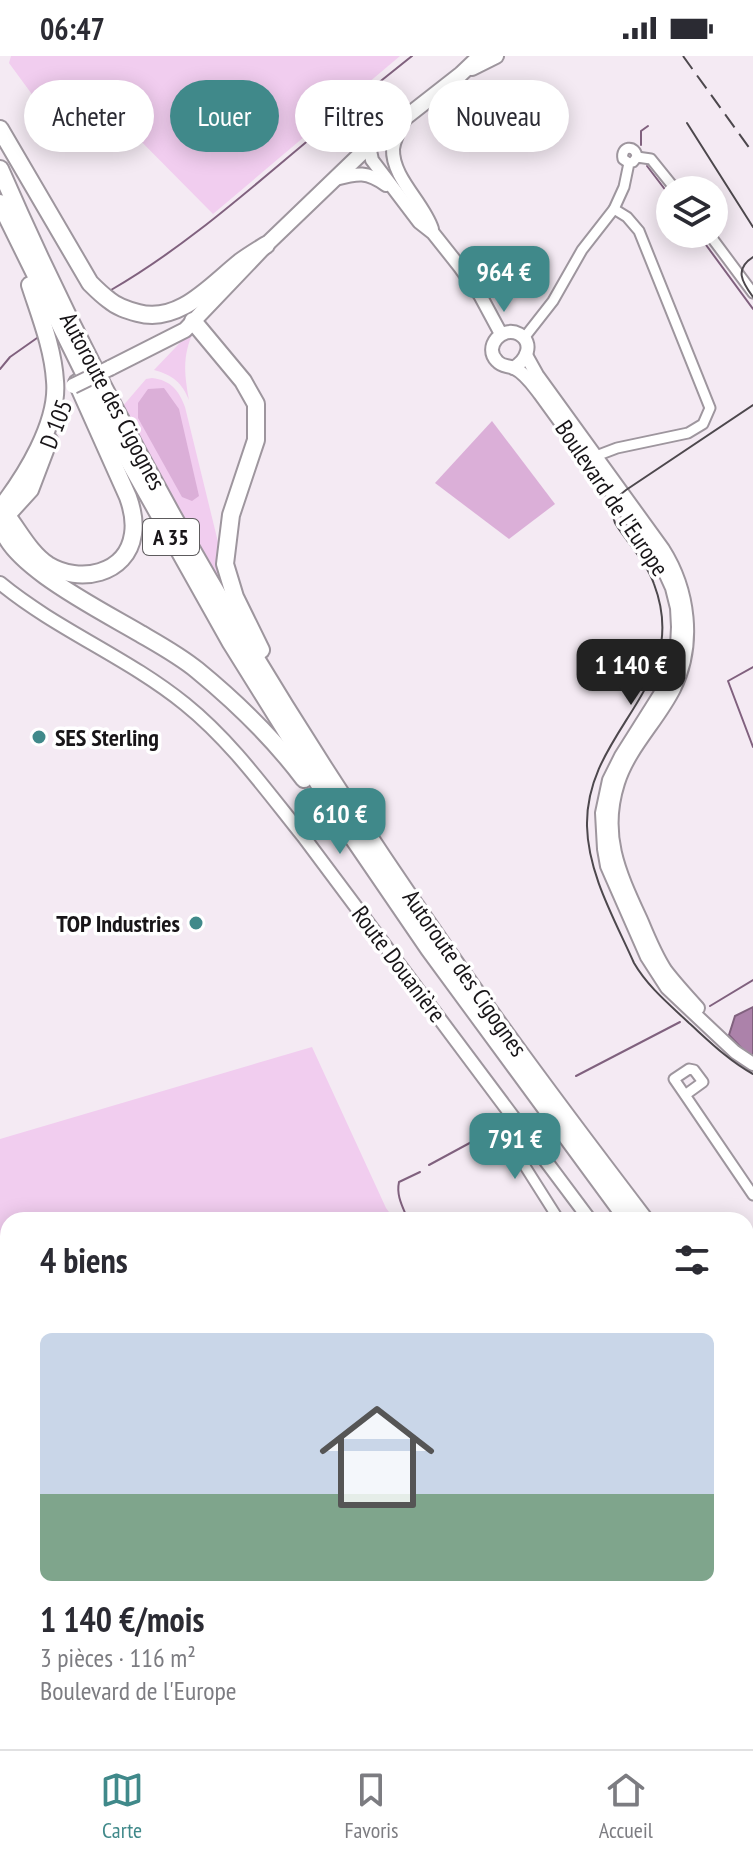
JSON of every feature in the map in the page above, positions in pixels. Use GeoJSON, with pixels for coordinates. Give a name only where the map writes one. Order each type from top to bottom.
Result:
{"type":"FeatureCollection","features":[{"type":"Feature","properties":{"kind":"highway"},"geometry":{"type":"LineString","coordinates":[[0,129],[90,283],[110,302],[126,310],[160,315],[192,302],[243,259],[266,245]]}},
{"type":"Feature","properties":{"kind":"highway","name":"Autoroute des Cigognes"},"geometry":{"type":"LineString","coordinates":[[0,169],[127,432],[241,635],[312,749],[446,950],[639,1212]]}},
{"type":"Feature","properties":{"kind":"highway","name":"Autoroute des Cigognes"},"geometry":{"type":"LineString","coordinates":[[0,203],[131,466],[231,643],[347,829],[429,949],[622,1212]]}},
{"type":"Feature","properties":{"kind":"highway"},"geometry":{"type":"LineString","coordinates":[[2,518],[38,557],[63,572],[75,575],[100,573],[116,563],[131,542],[133,533],[130,505],[119,474],[86,405],[14,234]]}},
{"type":"Feature","properties":{"kind":"highway"},"geometry":{"type":"LineString","coordinates":[[14,234],[49,344],[56,383],[51,417],[40,447],[2,518],[7,546],[69,592],[171,651],[204,676],[264,732],[331,815],[347,829]]}},
{"type":"Feature","properties":{"kind":"highway"},"geometry":{"type":"LineString","coordinates":[[189,326],[243,381],[256,404],[256,440],[231,515],[225,564],[235,597],[260,648],[307,728],[312,749]]}},
{"type":"Feature","properties":{"kind":"main road"},"geometry":{"type":"LineString","coordinates":[[461,74],[480,56]]}},
{"type":"Feature","properties":{"kind":"main road"},"geometry":{"type":"LineString","coordinates":[[461,74],[496,56]]}},
{"type":"Feature","properties":{"kind":"main road","name":"D 105"},"geometry":{"type":"LineString","coordinates":[[412,111],[461,74]]}},
{"type":"Feature","properties":{"kind":"main road","name":"D 105"},"geometry":{"type":"LineString","coordinates":[[2,518],[31,490],[64,393],[189,326],[266,245],[363,152]]}},
{"type":"Feature","properties":{"kind":"street"},"geometry":{"type":"LineString","coordinates":[[370,152],[372,160],[395,192],[419,222],[433,233],[480,295],[501,334]]}},
{"type":"Feature","properties":{"kind":"street"},"geometry":{"type":"LineString","coordinates":[[394,152],[405,184],[433,233]]}},
{"type":"Feature","properties":{"kind":"street"},"geometry":{"type":"LineString","coordinates":[[524,338],[553,301],[582,250],[614,209],[633,160],[651,159],[665,176]]}},
{"type":"Feature","properties":{"kind":"street"},"geometry":{"type":"LineString","coordinates":[[335,179],[366,174],[395,192]]}},
{"type":"Feature","properties":{"kind":"street"},"geometry":{"type":"LineString","coordinates":[[596,456],[617,448],[688,433],[703,424],[710,408],[639,231],[627,217],[614,209]]}},
{"type":"Feature","properties":{"kind":"street"},"geometry":{"type":"LineString","coordinates":[[720,248],[751,289]]}},
{"type":"Feature","properties":{"kind":"street"},"geometry":{"type":"LineString","coordinates":[[514,332],[524,338],[528,347],[527,357],[521,364],[513,368],[504,366],[494,358],[493,342],[501,334],[514,332]]}},
{"type":"Feature","properties":{"kind":"street","name":"Boulevard de l'Europe"},"geometry":{"type":"LineString","coordinates":[[527,357],[670,560],[684,597],[686,646],[681,670],[674,688],[625,765],[618,782],[611,818],[612,838],[615,860],[656,953],[707,1024]]}},
{"type":"Feature","properties":{"kind":"street","name":"Boulevard de l'Europe"},"geometry":{"type":"LineString","coordinates":[[513,368],[530,381],[657,555],[672,588],[678,627],[673,666],[661,694],[609,780],[602,813],[604,849],[607,866],[655,972],[699,1020],[753,1064]]}},
{"type":"Feature","properties":{"kind":"street","name":"Route Douanière"},"geometry":{"type":"LineString","coordinates":[[0,583],[67,630],[151,680],[185,704],[224,740],[303,836],[584,1212]]}},
{"type":"Feature","properties":{"kind":"street"},"geometry":{"type":"LineString","coordinates":[[685,1095],[753,1195]]}},
{"type":"Feature","properties":{"kind":"street"},"geometry":{"type":"LineString","coordinates":[[491,1124],[514,1149],[554,1212]]}},
{"type":"Feature","properties":{"kind":"shaded area"},"geometry":{"type":"Polygon","coordinates":[[[11,56],[400,56],[372,80],[295,80],[295,145],[213,214],[152,152],[154,80],[24,80],[24,83],[9,63],[11,56]]]}},
{"type":"Feature","properties":{"kind":"shaded area"},"geometry":{"type":"Polygon","coordinates":[[[196,326],[185,363],[189,400],[176,380],[154,370],[196,326]]]}},
{"type":"Feature","properties":{"kind":"shaded area"},"geometry":{"type":"Polygon","coordinates":[[[152,378],[173,387],[185,407],[218,542],[247,632],[122,407],[146,379],[152,378]]]}},
{"type":"Feature","properties":{"kind":"shaded area"},"geometry":{"type":"Polygon","coordinates":[[[164,388],[179,409],[199,496],[192,501],[182,497],[138,418],[138,403],[148,389],[164,388]]]}},
{"type":"Feature","properties":{"kind":"shaded area"},"geometry":{"type":"Polygon","coordinates":[[[492,421],[555,504],[509,539],[435,483],[492,421]]]}},
{"type":"Feature","properties":{"kind":"shaded area"},"geometry":{"type":"Polygon","coordinates":[[[753,1007],[753,1057],[729,1035],[735,1016],[753,1007]]]}},
{"type":"Feature","properties":{"kind":"shaded area"},"geometry":{"type":"Polygon","coordinates":[[[312,1047],[389,1212],[0,1212],[0,1139],[312,1047]]]}},
{"type":"Feature","properties":{"kind":"waterway"},"geometry":{"type":"LineString","coordinates":[[382,80],[412,56]]}},
{"type":"Feature","properties":{"kind":"waterway"},"geometry":{"type":"LineString","coordinates":[[641,145],[641,131],[648,126]]}},
{"type":"Feature","properties":{"kind":"waterway"},"geometry":{"type":"LineString","coordinates":[[111,290],[171,251],[295,152]]}},
{"type":"Feature","properties":{"kind":"waterway"},"geometry":{"type":"LineString","coordinates":[[647,166],[656,178]]}},
{"type":"Feature","properties":{"kind":"waterway"},"geometry":{"type":"LineString","coordinates":[[708,248],[753,309]]}},
{"type":"Feature","properties":{"kind":"waterway"},"geometry":{"type":"LineString","coordinates":[[0,369],[10,357],[37,338]]}},
{"type":"Feature","properties":{"kind":"waterway"},"geometry":{"type":"LineString","coordinates":[[753,667],[728,681],[753,747]]}},
{"type":"Feature","properties":{"kind":"waterway"},"geometry":{"type":"LineString","coordinates":[[710,1006],[753,980]]}},
{"type":"Feature","properties":{"kind":"waterway"},"geometry":{"type":"LineString","coordinates":[[576,1076],[680,1022]]}},
{"type":"Feature","properties":{"kind":"waterway"},"geometry":{"type":"LineString","coordinates":[[429,1165],[490,1132]]}},
{"type":"Feature","properties":{"kind":"waterway"},"geometry":{"type":"LineString","coordinates":[[405,1212],[399,1197],[399,1182],[420,1172]]}},
{"type":"Feature","properties":{"kind":"tram line"},"geometry":{"type":"LineString","coordinates":[[687,123],[753,227]]}},
{"type":"Feature","properties":{"kind":"tram line"},"geometry":{"type":"LineString","coordinates":[[753,257],[742,271],[743,281],[753,297]]}},
{"type":"Feature","properties":{"kind":"tram line"},"geometry":{"type":"LineString","coordinates":[[753,405],[626,490],[614,504],[612,513],[615,523],[654,584],[662,620],[660,652],[649,680],[602,762],[591,792],[587,826],[597,879],[640,972],[659,995],[704,1037],[753,1074]]}},
{"type":"Feature","properties":{"kind":"railway"},"geometry":{"type":"LineString","coordinates":[[683,56],[753,153]]}},
{"type":"Feature","properties":{"kind":"place","name":"SES Sterling"},"geometry":{"type":"Point","coordinates":[39,737]}},
{"type":"Feature","properties":{"kind":"place","name":"TOP Industries"},"geometry":{"type":"Point","coordinates":[196,923]}}]}
